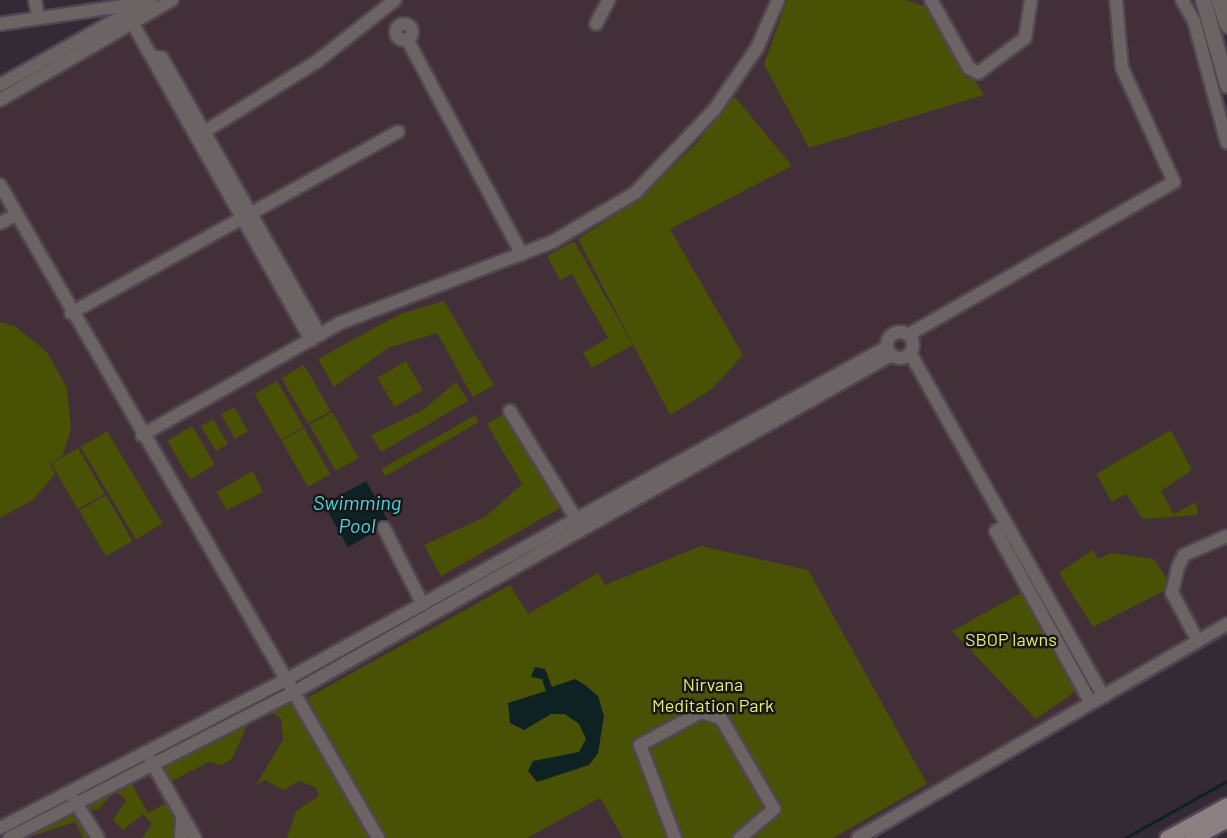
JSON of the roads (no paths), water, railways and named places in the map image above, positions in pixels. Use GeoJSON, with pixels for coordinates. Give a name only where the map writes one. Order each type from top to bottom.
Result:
{"type":"FeatureCollection","features":[{"type":"Feature","properties":{"kind":"main road"},"geometry":{"type":"LineString","coordinates":[[1167,838],[1227,805]]}},
{"type":"Feature","properties":{"kind":"main road"},"geometry":{"type":"LineString","coordinates":[[1192,838],[1227,819]]}},
{"type":"Feature","properties":{"kind":"street"},"geometry":{"type":"LineString","coordinates":[[35,0],[38,15]]}},
{"type":"Feature","properties":{"kind":"street"},"geometry":{"type":"LineString","coordinates":[[0,100],[172,0]]}},
{"type":"Feature","properties":{"kind":"street"},"geometry":{"type":"LineString","coordinates":[[596,24],[609,0]]}},
{"type":"Feature","properties":{"kind":"street"},"geometry":{"type":"LineString","coordinates":[[142,435],[315,337],[381,304],[522,254],[635,193],[678,152],[742,71],[778,0]]}},
{"type":"Feature","properties":{"kind":"street"},"geometry":{"type":"LineString","coordinates":[[932,0],[969,68],[978,73],[1025,38],[1031,0]]}},
{"type":"Feature","properties":{"kind":"street"},"geometry":{"type":"LineString","coordinates":[[889,351],[893,334],[908,335],[1174,182],[1122,68],[1116,0]]}},
{"type":"Feature","properties":{"kind":"street"},"geometry":{"type":"LineString","coordinates":[[1182,0],[1194,21],[1227,143]]}},
{"type":"Feature","properties":{"kind":"street"},"geometry":{"type":"LineString","coordinates":[[1203,0],[1227,85]]}},
{"type":"Feature","properties":{"kind":"street"},"geometry":{"type":"LineString","coordinates":[[1220,0],[1227,25]]}},
{"type":"Feature","properties":{"kind":"street"},"geometry":{"type":"LineString","coordinates":[[0,24],[38,15],[149,1]]}},
{"type":"Feature","properties":{"kind":"street"},"geometry":{"type":"LineString","coordinates":[[0,86],[149,1]]}},
{"type":"Feature","properties":{"kind":"street"},"geometry":{"type":"LineString","coordinates":[[204,132],[316,62],[392,3],[400,24],[396,35],[407,39],[522,254]]}},
{"type":"Feature","properties":{"kind":"street"},"geometry":{"type":"LineString","coordinates":[[133,24],[152,56],[150,64],[245,215],[315,337]]}},
{"type":"Feature","properties":{"kind":"street"},"geometry":{"type":"LineString","coordinates":[[152,56],[162,58],[204,132],[245,215]]}},
{"type":"Feature","properties":{"kind":"street"},"geometry":{"type":"LineString","coordinates":[[71,313],[398,132]]}},
{"type":"Feature","properties":{"kind":"street"},"geometry":{"type":"LineString","coordinates":[[0,185],[71,313],[378,838]]}},
{"type":"Feature","properties":{"kind":"street"},"geometry":{"type":"LineString","coordinates":[[0,224],[16,214]]}},
{"type":"Feature","properties":{"kind":"street"},"geometry":{"type":"LineString","coordinates":[[908,335],[910,353],[1091,703]]}},
{"type":"Feature","properties":{"kind":"street"},"geometry":{"type":"LineString","coordinates":[[9,838],[21,835],[74,800],[151,761],[889,351],[910,353]]}},
{"type":"Feature","properties":{"kind":"street"},"geometry":{"type":"LineString","coordinates":[[510,411],[580,524]]}},
{"type":"Feature","properties":{"kind":"street"},"geometry":{"type":"LineString","coordinates":[[0,828],[290,684],[423,605],[580,524]]}},
{"type":"Feature","properties":{"kind":"street"},"geometry":{"type":"LineString","coordinates":[[384,528],[423,605]]}},
{"type":"Feature","properties":{"kind":"street"},"geometry":{"type":"LineString","coordinates":[[1002,528],[1103,696]]}},
{"type":"Feature","properties":{"kind":"street"},"geometry":{"type":"LineString","coordinates":[[1198,640],[1172,593],[1178,567],[1184,555],[1227,536]]}},
{"type":"Feature","properties":{"kind":"street"},"geometry":{"type":"LineString","coordinates":[[858,838],[1227,624]]}},
{"type":"Feature","properties":{"kind":"street"},"geometry":{"type":"LineString","coordinates":[[675,838],[640,745],[701,712],[721,718],[774,809],[740,838]]}},
{"type":"Feature","properties":{"kind":"street"},"geometry":{"type":"LineString","coordinates":[[151,761],[195,838]]}},
{"type":"Feature","properties":{"kind":"street"},"geometry":{"type":"LineString","coordinates":[[74,800],[98,838]]}},
{"type":"Feature","properties":{"kind":"street"},"geometry":{"type":"LineString","coordinates":[[181,838],[183,816]]}},
{"type":"Feature","properties":{"kind":"water","name":"Swimming Pool"},"geometry":{"type":"Polygon","coordinates":[[[366,481],[390,524],[348,547],[324,504],[366,481]]]}},
{"type":"Feature","properties":{"kind":"water"},"geometry":{"type":"Polygon","coordinates":[[[535,667],[545,669],[552,687],[575,679],[585,685],[598,696],[604,716],[598,753],[589,765],[537,782],[528,771],[533,761],[579,752],[586,739],[579,724],[565,714],[551,714],[524,730],[510,723],[508,703],[546,691],[542,679],[531,677],[535,667]]]}},
{"type":"Feature","properties":{"kind":"waterway"},"geometry":{"type":"LineString","coordinates":[[1125,838],[1227,781]]}},
{"type":"Feature","properties":{"kind":"park label","name":"SBOP lawns"},"geometry":{"type":"Point","coordinates":[1011,639]}},
{"type":"Feature","properties":{"kind":"park label","name":"Nirvana Meditation Park"},"geometry":{"type":"Point","coordinates":[713,695]}}]}
